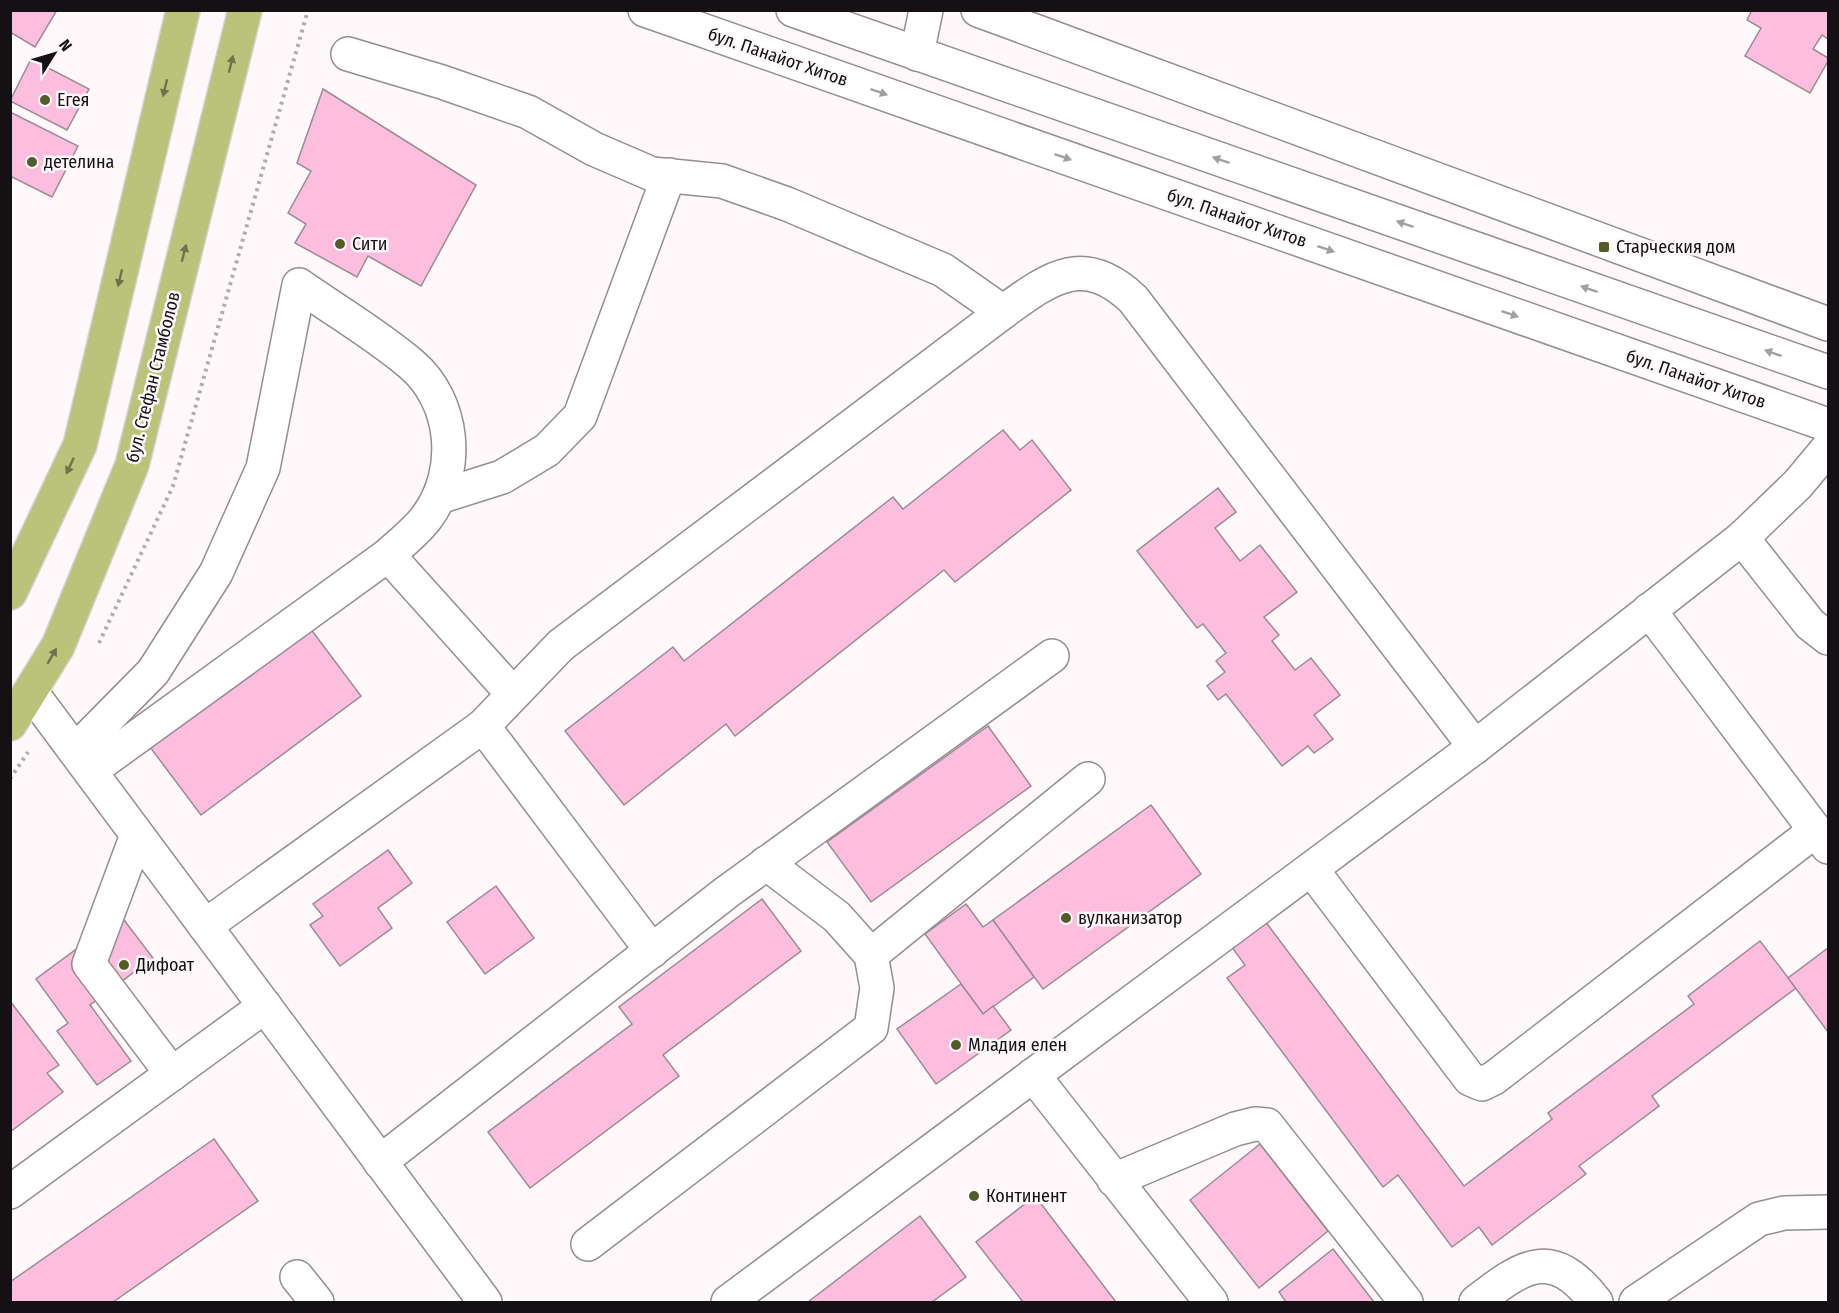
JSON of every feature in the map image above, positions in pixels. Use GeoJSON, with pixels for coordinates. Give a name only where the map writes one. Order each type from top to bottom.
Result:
{"type":"FeatureCollection","features":[{"type":"Feature","properties":{"kind":"main road"},"geometry":{"type":"LineString","coordinates":[[14,576],[80,445],[183,10]]}},
{"type":"Feature","properties":{"kind":"main road","name":"бул. Стефан Стамболов"},"geometry":{"type":"LineString","coordinates":[[10,724],[58,646],[132,465],[245,10]]}},
{"type":"Feature","properties":{"kind":"street","name":"бул. Панайот Хитов"},"geometry":{"type":"LineString","coordinates":[[645,10],[1828,425]]}},
{"type":"Feature","properties":{"kind":"street"},"geometry":{"type":"LineString","coordinates":[[794,10],[872,23],[917,54],[1828,372]]}},
{"type":"Feature","properties":{"kind":"street"},"geometry":{"type":"LineString","coordinates":[[917,54],[926,10]]}},
{"type":"Feature","properties":{"kind":"street"},"geometry":{"type":"LineString","coordinates":[[978,10],[1828,324]]}},
{"type":"Feature","properties":{"kind":"street"},"geometry":{"type":"LineString","coordinates":[[348,54],[442,82],[528,112],[594,149],[652,174],[722,181],[787,204],[944,270],[1003,312]]}},
{"type":"Feature","properties":{"kind":"street"},"geometry":{"type":"LineString","coordinates":[[439,497],[502,477],[547,450],[580,416],[669,175]]}},
{"type":"Feature","properties":{"kind":"street"},"geometry":{"type":"LineString","coordinates":[[205,926],[483,726],[512,693],[561,645],[1003,312],[1056,277],[1077,272],[1098,275],[1118,284],[1133,299],[1475,747]]}},
{"type":"Feature","properties":{"kind":"street"},"geometry":{"type":"LineString","coordinates":[[299,285],[412,364],[429,384],[444,413],[450,446],[448,472],[439,497],[426,518],[388,555],[82,761],[153,672],[216,573],[263,468],[299,285]]}},
{"type":"Feature","properties":{"kind":"street"},"geometry":{"type":"LineString","coordinates":[[728,1302],[1475,747],[1742,538],[1798,484],[1828,448]]}},
{"type":"Feature","properties":{"kind":"street"},"geometry":{"type":"LineString","coordinates":[[1742,538],[1810,624],[1828,638]]}},
{"type":"Feature","properties":{"kind":"street"},"geometry":{"type":"LineString","coordinates":[[388,555],[512,693]]}},
{"type":"Feature","properties":{"kind":"street"},"geometry":{"type":"LineString","coordinates":[[1312,870],[1470,1079],[1482,1084],[1822,839],[1649,610]]}},
{"type":"Feature","properties":{"kind":"street"},"geometry":{"type":"LineString","coordinates":[[380,1162],[766,863],[1052,656]]}},
{"type":"Feature","properties":{"kind":"street"},"geometry":{"type":"LineString","coordinates":[[31,692],[485,1302]]}},
{"type":"Feature","properties":{"kind":"street"},"geometry":{"type":"LineString","coordinates":[[483,726],[652,951]]}},
{"type":"Feature","properties":{"kind":"street"},"geometry":{"type":"LineString","coordinates":[[871,955],[1088,779]]}},
{"type":"Feature","properties":{"kind":"street"},"geometry":{"type":"LineString","coordinates":[[137,835],[89,964],[172,1074]]}},
{"type":"Feature","properties":{"kind":"street"},"geometry":{"type":"LineString","coordinates":[[588,1244],[871,1028],[877,988],[871,955],[837,917],[766,863]]}},
{"type":"Feature","properties":{"kind":"street"},"geometry":{"type":"LineString","coordinates":[[10,1192],[265,1006]]}},
{"type":"Feature","properties":{"kind":"street"},"geometry":{"type":"LineString","coordinates":[[1033,1075],[1211,1302]]}},
{"type":"Feature","properties":{"kind":"street"},"geometry":{"type":"LineString","coordinates":[[1114,1180],[1234,1129],[1255,1124],[1267,1125],[1406,1302]]}},
{"type":"Feature","properties":{"kind":"street"},"geometry":{"type":"LineString","coordinates":[[1636,1302],[1758,1219],[1784,1213],[1828,1212]]}},
{"type":"Feature","properties":{"kind":"street"},"geometry":{"type":"LineString","coordinates":[[1476,1302],[1508,1278],[1522,1270],[1538,1266],[1568,1273],[1581,1283],[1596,1302]]}},
{"type":"Feature","properties":{"kind":"building"},"geometry":{"type":"Polygon","coordinates":[[[10,10],[57,10],[35,47],[10,32],[10,10]]]}},
{"type":"Feature","properties":{"kind":"building"},"geometry":{"type":"Polygon","coordinates":[[[1752,10],[1828,10],[1828,39],[1822,35],[1813,49],[1828,58],[1828,61],[1810,93],[1745,56],[1761,28],[1747,20],[1752,10]]]}},
{"type":"Feature","properties":{"kind":"building"},"geometry":{"type":"Polygon","coordinates":[[[31,59],[89,89],[67,130],[10,101],[31,59]]]}},
{"type":"Feature","properties":{"kind":"building"},"geometry":{"type":"Polygon","coordinates":[[[323,89],[476,185],[421,286],[368,256],[357,277],[295,243],[306,224],[288,213],[311,171],[297,163],[323,89]]]}},
{"type":"Feature","properties":{"kind":"building"},"geometry":{"type":"Polygon","coordinates":[[[10,112],[78,146],[52,197],[10,176],[10,112]]]}},
{"type":"Feature","properties":{"kind":"building"},"geometry":{"type":"Polygon","coordinates":[[[1003,430],[1020,450],[1032,440],[1071,490],[955,582],[944,570],[735,736],[726,724],[624,805],[565,731],[673,647],[684,661],[893,497],[903,509],[1003,430]]]}},
{"type":"Feature","properties":{"kind":"building"},"geometry":{"type":"Polygon","coordinates":[[[1218,488],[1236,512],[1215,528],[1240,561],[1260,545],[1297,592],[1264,617],[1279,635],[1272,641],[1295,670],[1311,658],[1340,695],[1314,715],[1333,739],[1314,753],[1308,746],[1282,766],[1226,694],[1218,700],[1207,686],[1225,672],[1216,661],[1226,653],[1203,624],[1197,628],[1137,551],[1218,488]]]}},
{"type":"Feature","properties":{"kind":"building"},"geometry":{"type":"Polygon","coordinates":[[[310,628],[361,696],[201,815],[150,747],[310,628]]]}},
{"type":"Feature","properties":{"kind":"building"},"geometry":{"type":"Polygon","coordinates":[[[988,726],[1031,786],[871,902],[827,842],[988,726]]]}},
{"type":"Feature","properties":{"kind":"building"},"geometry":{"type":"Polygon","coordinates":[[[1151,805],[1201,874],[1043,989],[993,920],[1151,805]]]}},
{"type":"Feature","properties":{"kind":"building"},"geometry":{"type":"Polygon","coordinates":[[[388,850],[412,883],[378,908],[392,928],[340,966],[310,925],[323,916],[313,904],[388,850]]]}},
{"type":"Feature","properties":{"kind":"building"},"geometry":{"type":"Polygon","coordinates":[[[496,886],[534,938],[485,974],[447,922],[496,886]]]}},
{"type":"Feature","properties":{"kind":"building"},"geometry":{"type":"Polygon","coordinates":[[[762,899],[801,951],[663,1055],[679,1076],[530,1188],[488,1132],[632,1024],[619,1007],[762,899]]]}},
{"type":"Feature","properties":{"kind":"building"},"geometry":{"type":"Polygon","coordinates":[[[966,904],[983,927],[993,920],[1034,977],[983,1014],[925,934],[966,904]]]}},
{"type":"Feature","properties":{"kind":"building"},"geometry":{"type":"Polygon","coordinates":[[[121,916],[153,958],[90,1005],[131,1061],[97,1085],[57,1031],[68,1023],[36,979],[121,916]]]}},
{"type":"Feature","properties":{"kind":"building"},"geometry":{"type":"Polygon","coordinates":[[[1265,921],[1464,1186],[1552,1119],[1548,1113],[1694,1004],[1688,996],[1760,941],[1796,988],[1652,1096],[1659,1106],[1579,1166],[1586,1174],[1492,1245],[1479,1227],[1452,1247],[1398,1175],[1383,1187],[1227,978],[1245,965],[1231,946],[1265,921]]]}},
{"type":"Feature","properties":{"kind":"building"},"geometry":{"type":"Polygon","coordinates":[[[1828,948],[1828,1032],[1788,978],[1828,948]]]}},
{"type":"Feature","properties":{"kind":"building"},"geometry":{"type":"Polygon","coordinates":[[[961,984],[983,1014],[993,1006],[1011,1030],[936,1084],[897,1029],[961,984]]]}},
{"type":"Feature","properties":{"kind":"building"},"geometry":{"type":"Polygon","coordinates":[[[10,1001],[59,1065],[47,1073],[63,1092],[10,1132],[10,1001]]]}},
{"type":"Feature","properties":{"kind":"building"},"geometry":{"type":"Polygon","coordinates":[[[214,1139],[258,1201],[113,1302],[10,1302],[10,1282],[214,1139]]]}},
{"type":"Feature","properties":{"kind":"building"},"geometry":{"type":"Polygon","coordinates":[[[1260,1144],[1328,1231],[1259,1288],[1190,1200],[1260,1144]]]}},
{"type":"Feature","properties":{"kind":"building"},"geometry":{"type":"Polygon","coordinates":[[[1035,1196],[1116,1302],[1023,1302],[976,1242],[1035,1196]]]}},
{"type":"Feature","properties":{"kind":"building"},"geometry":{"type":"Polygon","coordinates":[[[920,1216],[966,1277],[932,1302],[808,1302],[920,1216]]]}},
{"type":"Feature","properties":{"kind":"building"},"geometry":{"type":"Polygon","coordinates":[[[1333,1249],[1374,1302],[1286,1302],[1279,1292],[1333,1249]]]}},
{"type":"Feature","properties":{"kind":"place","name":"Егея"},"geometry":{"type":"Point","coordinates":[45,100]}},
{"type":"Feature","properties":{"kind":"place","name":"детелина"},"geometry":{"type":"Point","coordinates":[32,162]}},
{"type":"Feature","properties":{"kind":"place","name":"Сити"},"geometry":{"type":"Point","coordinates":[340,244]}},
{"type":"Feature","properties":{"kind":"place","name":"Старческия дом"},"geometry":{"type":"Point","coordinates":[1604,247]}},
{"type":"Feature","properties":{"kind":"place","name":"вулканизатор"},"geometry":{"type":"Point","coordinates":[1066,918]}},
{"type":"Feature","properties":{"kind":"place","name":"Дифоат"},"geometry":{"type":"Point","coordinates":[124,965]}},
{"type":"Feature","properties":{"kind":"place","name":"Младия елен"},"geometry":{"type":"Point","coordinates":[956,1045]}},
{"type":"Feature","properties":{"kind":"place","name":"Континент"},"geometry":{"type":"Point","coordinates":[974,1196]}}]}
